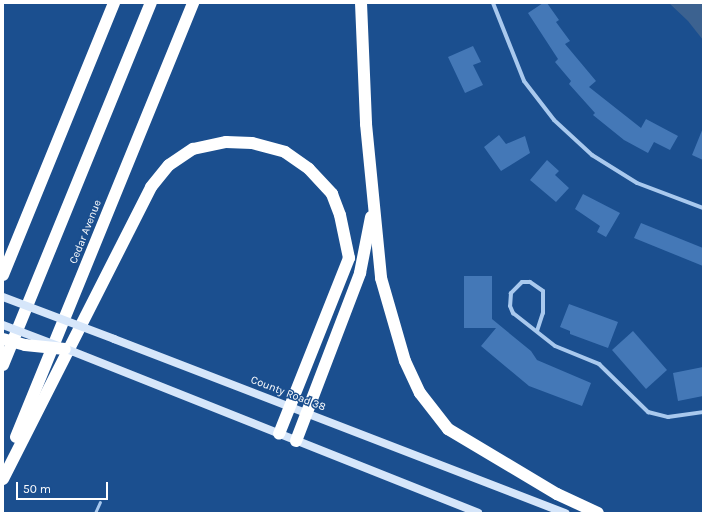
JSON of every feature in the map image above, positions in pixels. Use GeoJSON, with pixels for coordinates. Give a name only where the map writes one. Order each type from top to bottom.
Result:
{"type":"FeatureCollection","features":[{"type":"Feature","properties":{"kind":"highway"},"geometry":{"type":"LineString","coordinates":[[3,276],[114,3]]}},
{"type":"Feature","properties":{"kind":"highway"},"geometry":{"type":"LineString","coordinates":[[3,365],[151,3]]}},
{"type":"Feature","properties":{"kind":"highway","name":"Cedar Avenue"},"geometry":{"type":"LineString","coordinates":[[3,470],[193,3]]}},
{"type":"Feature","properties":{"kind":"highway"},"geometry":{"type":"LineString","coordinates":[[361,3],[366,124],[381,278],[405,361],[420,393],[448,429],[557,494],[598,513]]}},
{"type":"Feature","properties":{"kind":"highway"},"geometry":{"type":"LineString","coordinates":[[3,479],[151,187],[169,165],[193,149],[226,142],[252,143],[285,152],[309,169],[332,194],[340,215],[349,258],[279,434]]}},
{"type":"Feature","properties":{"kind":"highway"},"geometry":{"type":"LineString","coordinates":[[296,441],[360,273],[374,202]]}},
{"type":"Feature","properties":{"kind":"highway"},"geometry":{"type":"LineString","coordinates":[[3,339],[25,346],[65,349]]}},
{"type":"Feature","properties":{"kind":"main road","name":"County Road 38"},"geometry":{"type":"LineString","coordinates":[[3,297],[566,513]]}},
{"type":"Feature","properties":{"kind":"main road"},"geometry":{"type":"LineString","coordinates":[[3,325],[105,364],[478,513]]}},
{"type":"Feature","properties":{"kind":"street"},"geometry":{"type":"LineString","coordinates":[[493,3],[524,81],[554,120],[592,155],[637,183],[703,208]]}},
{"type":"Feature","properties":{"kind":"street"},"geometry":{"type":"LineString","coordinates":[[537,331],[544,307],[543,291],[530,282],[522,282],[511,293],[510,306],[537,331],[555,346],[599,364],[648,412],[668,417],[703,412]]}},
{"type":"Feature","properties":{"kind":"lane"},"geometry":{"type":"LineString","coordinates":[[96,513],[100,502]]}},
{"type":"Feature","properties":{"kind":"water"},"geometry":{"type":"Polygon","coordinates":[[[669,3],[703,3],[703,40],[688,21],[669,3]]]}},
{"type":"Feature","properties":{"kind":"building"},"geometry":{"type":"Polygon","coordinates":[[[543,3],[547,3],[559,20],[556,22],[570,41],[565,44],[596,81],[589,87],[641,128],[646,119],[678,136],[670,150],[654,142],[648,153],[624,140],[593,115],[595,113],[569,84],[571,81],[555,62],[558,59],[528,13],[543,3]]]}},
{"type":"Feature","properties":{"kind":"building"},"geometry":{"type":"Polygon","coordinates":[[[473,46],[481,62],[473,65],[483,85],[465,93],[448,57],[473,46]]]}},
{"type":"Feature","properties":{"kind":"building"},"geometry":{"type":"Polygon","coordinates":[[[703,128],[703,160],[692,155],[703,128]]]}},
{"type":"Feature","properties":{"kind":"building"},"geometry":{"type":"Polygon","coordinates":[[[499,135],[506,144],[525,136],[530,153],[501,171],[484,147],[499,135]]]}},
{"type":"Feature","properties":{"kind":"building"},"geometry":{"type":"Polygon","coordinates":[[[547,160],[559,171],[555,175],[569,188],[556,202],[530,180],[547,160]]]}},
{"type":"Feature","properties":{"kind":"building"},"geometry":{"type":"Polygon","coordinates":[[[583,194],[620,213],[606,237],[597,232],[600,226],[575,209],[583,194]]]}},
{"type":"Feature","properties":{"kind":"building"},"geometry":{"type":"Polygon","coordinates":[[[641,223],[703,248],[703,266],[634,238],[641,223]]]}},
{"type":"Feature","properties":{"kind":"building"},"geometry":{"type":"Polygon","coordinates":[[[464,276],[492,276],[492,319],[531,351],[537,360],[591,383],[582,406],[529,386],[481,346],[496,328],[464,328],[464,276]]]}},
{"type":"Feature","properties":{"kind":"building"},"geometry":{"type":"Polygon","coordinates":[[[569,304],[618,322],[608,348],[570,334],[570,331],[560,327],[569,304]]]}},
{"type":"Feature","properties":{"kind":"building"},"geometry":{"type":"Polygon","coordinates":[[[633,331],[667,370],[646,389],[612,350],[633,331]]]}},
{"type":"Feature","properties":{"kind":"building"},"geometry":{"type":"Polygon","coordinates":[[[703,367],[703,396],[678,401],[673,373],[703,367]]]}}]}
